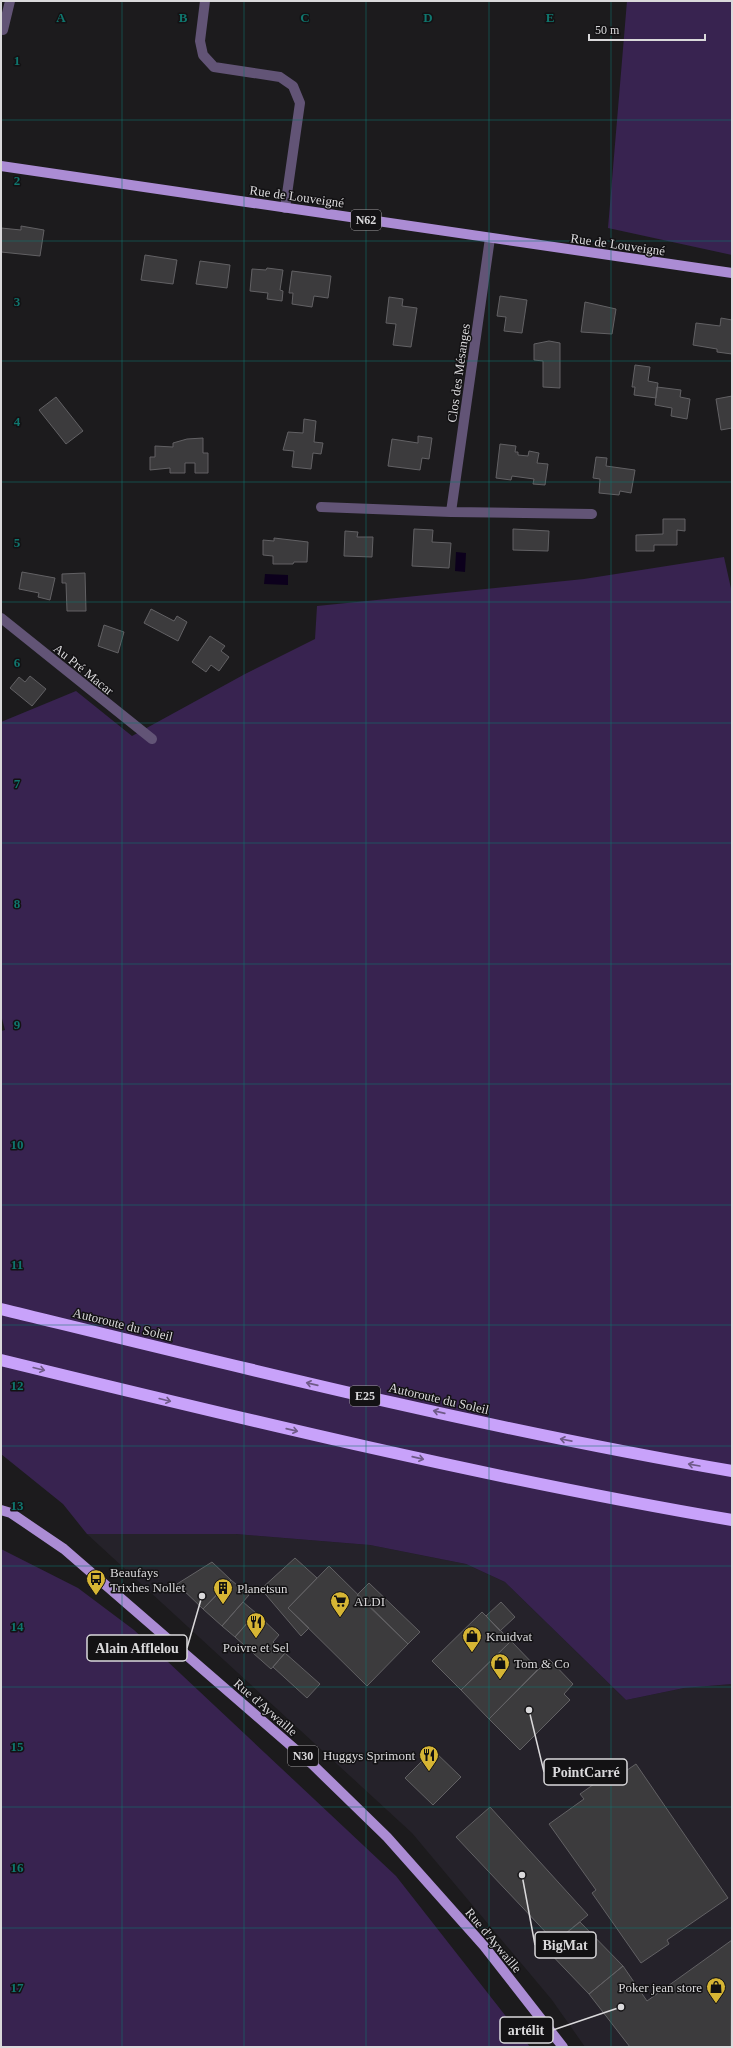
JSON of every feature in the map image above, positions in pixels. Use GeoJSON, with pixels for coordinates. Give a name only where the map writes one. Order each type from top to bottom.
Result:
{"type":"FeatureCollection","features":[{"type":"Feature","properties":{"kind":"highway","name":"Autoroute du Soleil"},"geometry":{"type":"LineString","coordinates":[[1,1309],[265,1373],[530,1433],[732,1471]]}},
{"type":"Feature","properties":{"kind":"highway"},"geometry":{"type":"LineString","coordinates":[[1,1360],[254,1422],[526,1483],[732,1520]]}},
{"type":"Feature","properties":{"kind":"main road","name":"Rue de Louveigné"},"geometry":{"type":"LineString","coordinates":[[1,166],[732,273]]}},
{"type":"Feature","properties":{"kind":"main road","name":"Rue d'Aywaille"},"geometry":{"type":"LineString","coordinates":[[1,1510],[11,1513],[64,1549],[312,1764],[392,1842],[484,1946],[563,2047]]}},
{"type":"Feature","properties":{"kind":"street"},"geometry":{"type":"LineString","coordinates":[[3,30],[10,1]]}},
{"type":"Feature","properties":{"kind":"street"},"geometry":{"type":"LineString","coordinates":[[205,1],[200,41],[204,55],[214,67],[280,77],[294,86],[300,103],[285,208]]}},
{"type":"Feature","properties":{"kind":"street","name":"Clos des Mésanges"},"geometry":{"type":"LineString","coordinates":[[451,512],[490,238]]}},
{"type":"Feature","properties":{"kind":"street"},"geometry":{"type":"LineString","coordinates":[[321,506],[451,512],[592,514]]}},
{"type":"Feature","properties":{"kind":"street","name":"Au Pré Macar"},"geometry":{"type":"LineString","coordinates":[[1,618],[152,739]]}},
{"type":"Feature","properties":{"kind":"shaded area"},"geometry":{"type":"Polygon","coordinates":[[[627,1],[732,1],[732,255],[608,228],[627,1]]]}},
{"type":"Feature","properties":{"kind":"shaded area"},"geometry":{"type":"Polygon","coordinates":[[[456,552],[466,553],[465,572],[455,571],[456,552]]]}},
{"type":"Feature","properties":{"kind":"shaded area"},"geometry":{"type":"Polygon","coordinates":[[[724,557],[732,593],[732,1684],[684,1688],[626,1700],[505,1582],[466,1564],[370,1545],[236,1534],[87,1534],[63,1504],[1,1454],[1,1031],[5,1030],[1,1015],[1,722],[76,691],[132,736],[245,674],[315,639],[317,606],[584,579],[724,557]]]}},
{"type":"Feature","properties":{"kind":"shaded area"},"geometry":{"type":"Polygon","coordinates":[[[265,574],[288,575],[288,585],[264,584],[265,574]]]}},
{"type":"Feature","properties":{"kind":"shaded area"},"geometry":{"type":"Polygon","coordinates":[[[87,1534],[236,1534],[370,1545],[466,1564],[505,1582],[626,1700],[684,1688],[732,1684],[732,2047],[585,2047],[552,2000],[412,1833],[87,1534]]]}},
{"type":"Feature","properties":{"kind":"shaded area"},"geometry":{"type":"Polygon","coordinates":[[[1,1549],[78,1588],[134,1630],[396,1876],[530,2047],[1,2047],[1,1549]]]}},
{"type":"Feature","properties":{"kind":"building"},"geometry":{"type":"Polygon","coordinates":[[[21,226],[44,230],[40,256],[1,252],[1,228],[21,230],[21,226]]]}},
{"type":"Feature","properties":{"kind":"building"},"geometry":{"type":"Polygon","coordinates":[[[145,255],[177,260],[173,284],[141,280],[145,255]]]}},
{"type":"Feature","properties":{"kind":"building"},"geometry":{"type":"Polygon","coordinates":[[[200,261],[230,265],[227,288],[196,284],[200,261]]]}},
{"type":"Feature","properties":{"kind":"building"},"geometry":{"type":"Polygon","coordinates":[[[267,268],[283,270],[280,290],[283,291],[282,301],[267,299],[268,293],[250,291],[252,269],[266,270],[267,268]]]}},
{"type":"Feature","properties":{"kind":"building"},"geometry":{"type":"Polygon","coordinates":[[[292,271],[331,276],[328,298],[314,296],[312,307],[292,304],[293,293],[289,293],[292,271]]]}},
{"type":"Feature","properties":{"kind":"building"},"geometry":{"type":"Polygon","coordinates":[[[500,296],[527,300],[522,333],[504,331],[506,317],[497,316],[500,296]]]}},
{"type":"Feature","properties":{"kind":"building"},"geometry":{"type":"Polygon","coordinates":[[[389,297],[403,299],[402,306],[417,308],[411,347],[393,345],[396,324],[386,323],[389,297]]]}},
{"type":"Feature","properties":{"kind":"building"},"geometry":{"type":"Polygon","coordinates":[[[585,302],[616,309],[612,334],[581,332],[585,302]]]}},
{"type":"Feature","properties":{"kind":"building"},"geometry":{"type":"Polygon","coordinates":[[[721,318],[732,320],[732,354],[717,352],[717,349],[693,345],[696,323],[720,326],[721,318]]]}},
{"type":"Feature","properties":{"kind":"building"},"geometry":{"type":"Polygon","coordinates":[[[549,341],[560,343],[560,388],[543,387],[543,361],[534,360],[534,344],[549,341]]]}},
{"type":"Feature","properties":{"kind":"building"},"geometry":{"type":"Polygon","coordinates":[[[635,365],[650,367],[648,381],[658,383],[656,398],[634,395],[635,387],[632,387],[635,365]]]}},
{"type":"Feature","properties":{"kind":"building"},"geometry":{"type":"Polygon","coordinates":[[[657,387],[681,390],[680,397],[690,399],[687,419],[671,416],[672,408],[655,405],[657,387]]]}},
{"type":"Feature","properties":{"kind":"building"},"geometry":{"type":"Polygon","coordinates":[[[732,396],[732,428],[721,430],[716,399],[732,396]]]}},
{"type":"Feature","properties":{"kind":"building"},"geometry":{"type":"Polygon","coordinates":[[[56,397],[83,431],[66,444],[39,410],[56,397]]]}},
{"type":"Feature","properties":{"kind":"building"},"geometry":{"type":"Polygon","coordinates":[[[304,419],[316,421],[314,442],[323,443],[321,454],[313,453],[311,469],[292,467],[294,451],[283,450],[288,432],[303,433],[304,419]]]}},
{"type":"Feature","properties":{"kind":"building"},"geometry":{"type":"Polygon","coordinates":[[[418,436],[432,438],[429,459],[422,458],[420,470],[388,466],[392,439],[418,443],[418,436]]]}},
{"type":"Feature","properties":{"kind":"building"},"geometry":{"type":"Polygon","coordinates":[[[203,438],[203,453],[208,453],[208,473],[195,473],[195,463],[185,463],[185,473],[170,473],[170,468],[150,470],[150,457],[155,457],[155,446],[173,447],[173,443],[187,439],[203,438]]]}},
{"type":"Feature","properties":{"kind":"building"},"geometry":{"type":"Polygon","coordinates":[[[500,444],[516,446],[515,452],[518,452],[518,455],[528,456],[529,451],[539,453],[537,463],[548,464],[545,485],[533,484],[534,479],[512,476],[511,480],[496,478],[500,444]]]}},
{"type":"Feature","properties":{"kind":"building"},"geometry":{"type":"Polygon","coordinates":[[[596,457],[607,458],[606,466],[635,470],[631,493],[620,491],[619,495],[599,493],[600,479],[593,478],[596,457]]]}},
{"type":"Feature","properties":{"kind":"building"},"geometry":{"type":"Polygon","coordinates":[[[663,519],[685,519],[685,531],[677,530],[677,545],[654,545],[654,551],[636,551],[636,535],[663,534],[663,519]]]}},
{"type":"Feature","properties":{"kind":"building"},"geometry":{"type":"Polygon","coordinates":[[[414,529],[433,530],[432,542],[451,543],[449,568],[412,566],[414,529]]]}},
{"type":"Feature","properties":{"kind":"building"},"geometry":{"type":"Polygon","coordinates":[[[513,529],[549,531],[548,551],[513,550],[513,529]]]}},
{"type":"Feature","properties":{"kind":"building"},"geometry":{"type":"Polygon","coordinates":[[[345,531],[358,532],[357,537],[373,537],[372,557],[344,556],[345,531]]]}},
{"type":"Feature","properties":{"kind":"building"},"geometry":{"type":"Polygon","coordinates":[[[274,538],[308,542],[307,562],[273,564],[273,556],[263,555],[263,540],[274,541],[274,538]]]}},
{"type":"Feature","properties":{"kind":"building"},"geometry":{"type":"Polygon","coordinates":[[[22,572],[55,578],[50,600],[38,597],[39,593],[19,589],[22,572]]]}},
{"type":"Feature","properties":{"kind":"building"},"geometry":{"type":"Polygon","coordinates":[[[85,573],[86,611],[67,611],[66,583],[62,583],[62,574],[85,573]]]}},
{"type":"Feature","properties":{"kind":"building"},"geometry":{"type":"Polygon","coordinates":[[[151,609],[174,621],[177,616],[187,622],[178,641],[144,623],[151,609]]]}},
{"type":"Feature","properties":{"kind":"building"},"geometry":{"type":"Polygon","coordinates":[[[104,625],[124,632],[118,653],[98,646],[104,625]]]}},
{"type":"Feature","properties":{"kind":"building"},"geometry":{"type":"Polygon","coordinates":[[[210,636],[225,646],[221,651],[229,657],[219,671],[211,665],[206,672],[192,662],[210,636]]]}},
{"type":"Feature","properties":{"kind":"building"},"geometry":{"type":"Polygon","coordinates":[[[30,676],[46,689],[32,706],[10,688],[19,677],[25,682],[30,676]]]}},
{"type":"Feature","properties":{"kind":"building"},"geometry":{"type":"Polygon","coordinates":[[[295,1558],[317,1578],[288,1608],[309,1628],[301,1636],[261,1589],[295,1558]]]}},
{"type":"Feature","properties":{"kind":"building"},"geometry":{"type":"Polygon","coordinates":[[[212,1562],[231,1580],[203,1609],[177,1584],[212,1562]]]}},
{"type":"Feature","properties":{"kind":"building","name":"ALDI"},"geometry":{"type":"Polygon","coordinates":[[[329,1566],[408,1644],[367,1686],[288,1608],[329,1566]]]}},
{"type":"Feature","properties":{"kind":"building","name":"Planetsun"},"geometry":{"type":"Polygon","coordinates":[[[231,1580],[249,1595],[222,1626],[203,1609],[231,1580]]]}},
{"type":"Feature","properties":{"kind":"building"},"geometry":{"type":"Polygon","coordinates":[[[369,1583],[420,1632],[408,1644],[357,1595],[369,1583]]]}},
{"type":"Feature","properties":{"kind":"building"},"geometry":{"type":"Polygon","coordinates":[[[243,1602],[256,1613],[235,1637],[222,1626],[243,1602]]]}},
{"type":"Feature","properties":{"kind":"building"},"geometry":{"type":"Polygon","coordinates":[[[501,1602],[515,1617],[500,1631],[486,1616],[501,1602]]]}},
{"type":"Feature","properties":{"kind":"building"},"geometry":{"type":"Polygon","coordinates":[[[482,1612],[511,1641],[461,1690],[432,1661],[482,1612]]]}},
{"type":"Feature","properties":{"kind":"building","name":"Poivre et Sel"},"geometry":{"type":"Polygon","coordinates":[[[256,1613],[279,1635],[273,1642],[285,1653],[271,1669],[235,1637],[256,1613]]]}},
{"type":"Feature","properties":{"kind":"building","name":"Tom & Co"},"geometry":{"type":"Polygon","coordinates":[[[511,1641],[538,1669],[489,1719],[461,1690],[511,1641]]]}},
{"type":"Feature","properties":{"kind":"building"},"geometry":{"type":"Polygon","coordinates":[[[285,1653],[320,1684],[307,1698],[273,1667],[285,1653]]]}},
{"type":"Feature","properties":{"kind":"building"},"geometry":{"type":"Polygon","coordinates":[[[549,1659],[573,1684],[564,1694],[570,1700],[520,1750],[489,1719],[549,1659]]]}},
{"type":"Feature","properties":{"kind":"building"},"geometry":{"type":"Polygon","coordinates":[[[433,1750],[461,1777],[433,1805],[405,1778],[433,1750]]]}},
{"type":"Feature","properties":{"kind":"building"},"geometry":{"type":"Polygon","coordinates":[[[636,1764],[728,1898],[667,1940],[669,1944],[641,1963],[592,1893],[596,1890],[549,1824],[584,1799],[580,1794],[604,1777],[608,1783],[636,1764]]]}},
{"type":"Feature","properties":{"kind":"building"},"geometry":{"type":"Polygon","coordinates":[[[490,1807],[588,1915],[555,1942],[456,1837],[490,1807]]]}},
{"type":"Feature","properties":{"kind":"building"},"geometry":{"type":"Polygon","coordinates":[[[580,1922],[623,1966],[589,1994],[544,1947],[555,1942],[580,1922]]]}},
{"type":"Feature","properties":{"kind":"building"},"geometry":{"type":"Polygon","coordinates":[[[732,1940],[731,2047],[630,2047],[589,1994],[623,1966],[647,2001],[732,1940]]]}},
{"type":"Feature","properties":{"kind":"place","name":"Beaufays Trixhes Nollet"},"geometry":{"type":"Point","coordinates":[96,1596]}},
{"type":"Feature","properties":{"kind":"place","name":"Alain Afflelou"},"geometry":{"type":"Point","coordinates":[202,1596]}},
{"type":"Feature","properties":{"kind":"place","name":"Planetsun"},"geometry":{"type":"Point","coordinates":[223,1605]}},
{"type":"Feature","properties":{"kind":"place","name":"ALDI"},"geometry":{"type":"Point","coordinates":[340,1618]}},
{"type":"Feature","properties":{"kind":"place","name":"Poivre et Sel"},"geometry":{"type":"Point","coordinates":[256,1639]}},
{"type":"Feature","properties":{"kind":"place","name":"Kruidvat"},"geometry":{"type":"Point","coordinates":[472,1653]}},
{"type":"Feature","properties":{"kind":"place","name":"Tom & Co"},"geometry":{"type":"Point","coordinates":[500,1680]}},
{"type":"Feature","properties":{"kind":"place","name":"PointCarré"},"geometry":{"type":"Point","coordinates":[529,1710]}},
{"type":"Feature","properties":{"kind":"place","name":"Huggys Sprimont"},"geometry":{"type":"Point","coordinates":[429,1772]}},
{"type":"Feature","properties":{"kind":"place","name":"BigMat"},"geometry":{"type":"Point","coordinates":[522,1875]}},
{"type":"Feature","properties":{"kind":"place","name":"Poker jean store"},"geometry":{"type":"Point","coordinates":[716,2004]}},
{"type":"Feature","properties":{"kind":"place","name":"artélit"},"geometry":{"type":"Point","coordinates":[621,2007]}}]}
